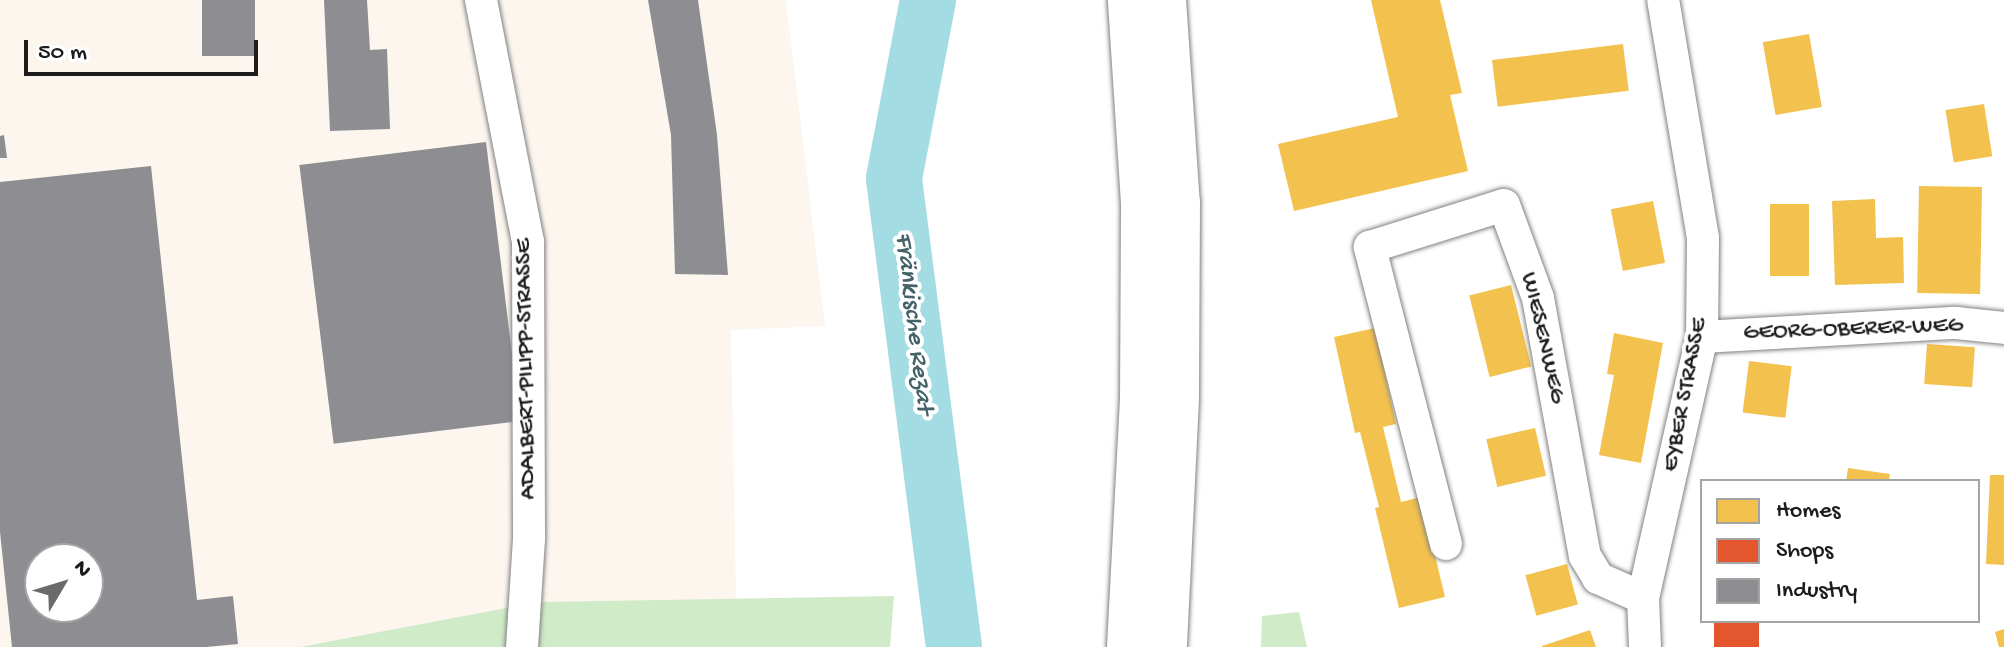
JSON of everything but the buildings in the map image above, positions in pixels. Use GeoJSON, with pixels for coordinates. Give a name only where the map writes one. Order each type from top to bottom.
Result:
{"type":"FeatureCollection","features":[{"type":"Feature","properties":{"kind":"main road"},"geometry":{"type":"LineString","coordinates":[[1129,647],[1142,400],[1143,218],[1130,0]]}},
{"type":"Feature","properties":{"kind":"main road"},"geometry":{"type":"LineString","coordinates":[[1164,0],[1178,203],[1177,399],[1165,647]]}},
{"type":"Feature","properties":{"kind":"street","name":"ADALBERT-PILIPP-STRASSE"},"geometry":{"type":"LineString","coordinates":[[481,0],[528,241],[529,539],[522,647]]}},
{"type":"Feature","properties":{"kind":"street","name":"EYBER STRASSE"},"geometry":{"type":"LineString","coordinates":[[1645,647],[1643,598],[1702,337],[1703,238],[1663,0]]}},
{"type":"Feature","properties":{"kind":"street","name":"WIESENWEG"},"geometry":{"type":"LineString","coordinates":[[1446,544],[1370,247],[1504,205],[1538,298],[1585,556],[1598,578],[1643,598]]}},
{"type":"Feature","properties":{"kind":"street","name":"GEORG-OBERER-WEG"},"geometry":{"type":"LineString","coordinates":[[1702,337],[1956,323],[2004,328]]}},
{"type":"Feature","properties":{"kind":"shaded area"},"geometry":{"type":"Polygon","coordinates":[[[0,0],[786,0],[825,326],[731,330],[736,599],[538,602],[300,647],[0,647],[0,0]]]}},
{"type":"Feature","properties":{"kind":"green space"},"geometry":{"type":"Polygon","coordinates":[[[894,596],[890,647],[300,647],[538,602],[894,596]]]}},
{"type":"Feature","properties":{"kind":"green space"},"geometry":{"type":"Polygon","coordinates":[[[1299,612],[1307,647],[1261,647],[1262,616],[1299,612]]]}},
{"type":"Feature","properties":{"kind":"waterway","name":"Fränkische Rezat"},"geometry":{"type":"LineString","coordinates":[[928,0],[894,179],[954,647]]}}]}
